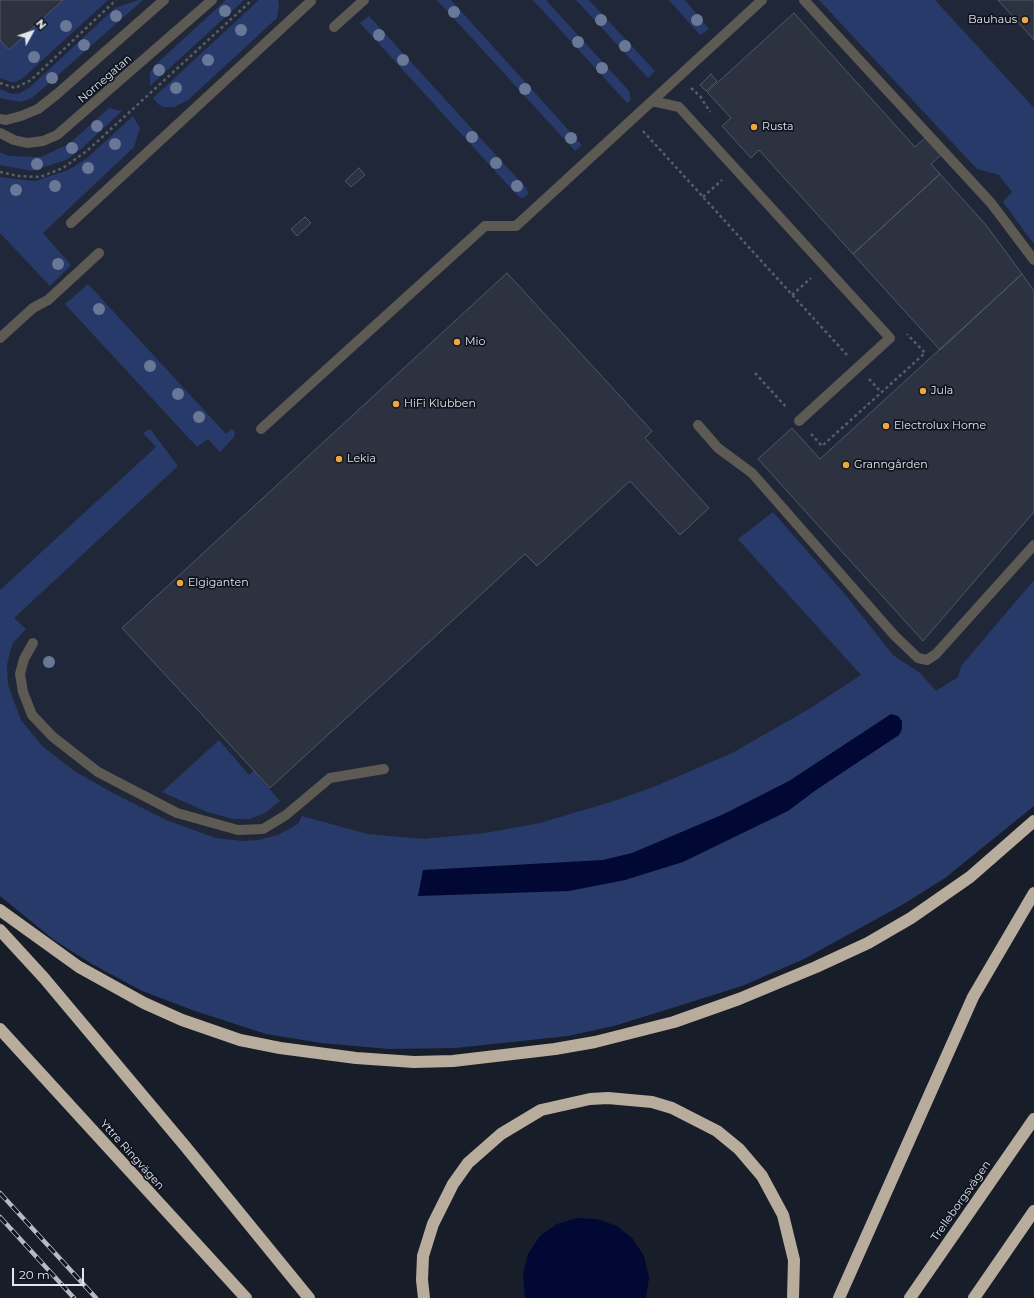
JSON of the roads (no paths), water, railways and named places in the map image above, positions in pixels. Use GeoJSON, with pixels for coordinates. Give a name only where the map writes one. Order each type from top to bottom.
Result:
{"type":"FeatureCollection","features":[{"type":"Feature","properties":{"kind":"highway"},"geometry":{"type":"LineString","coordinates":[[0,910],[79,967],[138,1000],[182,1020],[233,1037],[280,1048],[356,1058],[414,1062],[453,1061],[555,1049],[595,1042],[674,1022],[739,999],[829,961],[868,942],[911,918],[970,877],[1034,821]]}},
{"type":"Feature","properties":{"kind":"highway"},"geometry":{"type":"LineString","coordinates":[[839,1298],[973,997],[1034,893]]}},
{"type":"Feature","properties":{"kind":"highway"},"geometry":{"type":"LineString","coordinates":[[0,930],[44,978],[175,1134],[309,1298]]}},
{"type":"Feature","properties":{"kind":"highway","name":"Yttre Ringvägen"},"geometry":{"type":"LineString","coordinates":[[0,1029],[246,1298]]}},
{"type":"Feature","properties":{"kind":"highway"},"geometry":{"type":"LineString","coordinates":[[424,1298],[422,1280],[423,1256],[433,1224],[452,1184],[468,1163],[501,1134],[541,1110],[590,1099],[608,1098],[652,1102],[672,1108],[717,1131],[739,1149],[762,1176],[783,1214],[794,1260],[793,1298]]}},
{"type":"Feature","properties":{"kind":"highway","name":"Trelleborgsvägen"},"geometry":{"type":"LineString","coordinates":[[910,1298],[1034,1119]]}},
{"type":"Feature","properties":{"kind":"highway"},"geometry":{"type":"LineString","coordinates":[[974,1298],[1034,1211]]}},
{"type":"Feature","properties":{"kind":"street","name":"Nornegatan"},"geometry":{"type":"LineString","coordinates":[[0,119],[6,120],[38,109],[164,0]]}},
{"type":"Feature","properties":{"kind":"street","name":"Nornegatan"},"geometry":{"type":"LineString","coordinates":[[0,133],[14,140],[27,143],[44,141],[57,135],[212,0]]}},
{"type":"Feature","properties":{"kind":"street"},"geometry":{"type":"LineString","coordinates":[[334,27],[364,0]]}},
{"type":"Feature","properties":{"kind":"street"},"geometry":{"type":"LineString","coordinates":[[261,429],[485,226],[516,226],[762,0]]}},
{"type":"Feature","properties":{"kind":"street"},"geometry":{"type":"LineString","coordinates":[[804,0],[991,203],[1034,260]]}},
{"type":"Feature","properties":{"kind":"street"},"geometry":{"type":"LineString","coordinates":[[71,223],[311,1]]}},
{"type":"Feature","properties":{"kind":"street"},"geometry":{"type":"LineString","coordinates":[[652,101],[679,107],[890,338],[799,421]]}},
{"type":"Feature","properties":{"kind":"street"},"geometry":{"type":"LineString","coordinates":[[0,338],[33,308],[48,300],[99,253]]}},
{"type":"Feature","properties":{"kind":"street"},"geometry":{"type":"LineString","coordinates":[[698,425],[718,448],[752,473],[894,635],[918,658],[927,660],[936,654],[1034,545]]}},
{"type":"Feature","properties":{"kind":"street"},"geometry":{"type":"LineString","coordinates":[[33,643],[24,659],[20,674],[23,692],[32,715],[53,737],[98,772],[177,813],[238,830],[263,829],[286,815],[330,778],[384,768]]}},
{"type":"Feature","properties":{"kind":"railway"},"geometry":{"type":"LineString","coordinates":[[0,1193],[96,1298]]}},
{"type":"Feature","properties":{"kind":"railway"},"geometry":{"type":"LineString","coordinates":[[0,1217],[74,1298]]}},
{"type":"Feature","properties":{"kind":"place","name":"Bauhaus"},"geometry":{"type":"Point","coordinates":[1025,20]}},
{"type":"Feature","properties":{"kind":"place","name":"Rusta"},"geometry":{"type":"Point","coordinates":[754,127]}},
{"type":"Feature","properties":{"kind":"place","name":"Mio"},"geometry":{"type":"Point","coordinates":[457,342]}},
{"type":"Feature","properties":{"kind":"place","name":"Jula"},"geometry":{"type":"Point","coordinates":[923,391]}},
{"type":"Feature","properties":{"kind":"place","name":"HiFi Klubben"},"geometry":{"type":"Point","coordinates":[396,404]}},
{"type":"Feature","properties":{"kind":"place","name":"Electrolux Home"},"geometry":{"type":"Point","coordinates":[886,426]}},
{"type":"Feature","properties":{"kind":"place","name":"Lekia"},"geometry":{"type":"Point","coordinates":[339,459]}},
{"type":"Feature","properties":{"kind":"place","name":"Granngården"},"geometry":{"type":"Point","coordinates":[846,465]}},
{"type":"Feature","properties":{"kind":"place","name":"Elgiganten"},"geometry":{"type":"Point","coordinates":[180,583]}}]}
